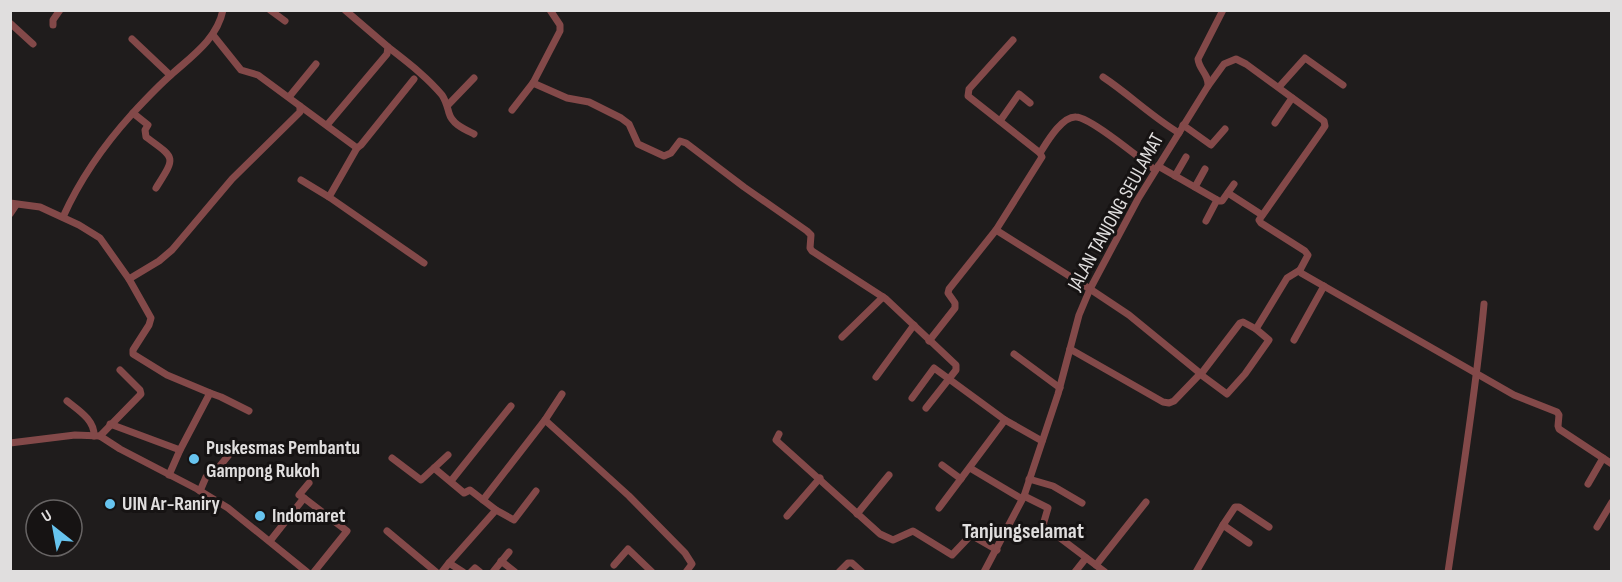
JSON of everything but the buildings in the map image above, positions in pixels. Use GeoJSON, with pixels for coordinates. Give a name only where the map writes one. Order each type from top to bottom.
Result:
{"type":"FeatureCollection","features":[{"type":"Feature","properties":{"kind":"street"},"geometry":{"type":"LineString","coordinates":[[53,26],[53,21],[60,10]]}},
{"type":"Feature","properties":{"kind":"street"},"geometry":{"type":"LineString","coordinates":[[63,217],[88,167],[133,113],[170,75],[195,55],[213,34],[221,21],[224,10]]}},
{"type":"Feature","properties":{"kind":"street"},"geometry":{"type":"LineString","coordinates":[[270,10],[285,21]]}},
{"type":"Feature","properties":{"kind":"street"},"geometry":{"type":"LineString","coordinates":[[345,10],[419,71],[448,105],[452,118],[460,127],[474,134]]}},
{"type":"Feature","properties":{"kind":"street"},"geometry":{"type":"LineString","coordinates":[[512,110],[533,83],[561,28],[550,10]]}},
{"type":"Feature","properties":{"kind":"street"},"geometry":{"type":"LineString","coordinates":[[1208,86],[1208,78],[1200,67],[1198,59],[1223,10]]}},
{"type":"Feature","properties":{"kind":"street"},"geometry":{"type":"LineString","coordinates":[[10,23],[33,44]]}},
{"type":"Feature","properties":{"kind":"street"},"geometry":{"type":"LineString","coordinates":[[213,34],[241,70],[258,75],[357,148]]}},
{"type":"Feature","properties":{"kind":"street"},"geometry":{"type":"LineString","coordinates":[[132,39],[170,75]]}},
{"type":"Feature","properties":{"kind":"street"},"geometry":{"type":"LineString","coordinates":[[929,341],[955,308],[955,303],[948,293],[949,289],[996,230],[1041,159],[1040,153],[968,96],[968,92],[1013,40]]}},
{"type":"Feature","properties":{"kind":"street"},"geometry":{"type":"LineString","coordinates":[[327,126],[387,54],[388,46]]}},
{"type":"Feature","properties":{"kind":"street"},"geometry":{"type":"LineString","coordinates":[[1256,328],[1287,278],[1300,270],[1308,255],[1259,220],[1325,126],[1324,121],[1279,87],[1305,58],[1343,85]]}},
{"type":"Feature","properties":{"kind":"street","name":"JALAN TANJONG SEULAMAT"},"geometry":{"type":"LineString","coordinates":[[984,572],[1023,497],[1060,388],[1079,315],[1090,289],[1183,125],[1224,64],[1236,59],[1279,87]]}},
{"type":"Feature","properties":{"kind":"street"},"geometry":{"type":"LineString","coordinates":[[289,97],[316,64]]}},
{"type":"Feature","properties":{"kind":"street"},"geometry":{"type":"LineString","coordinates":[[1103,77],[1129,94],[1148,113],[1179,133]]}},
{"type":"Feature","properties":{"kind":"street"},"geometry":{"type":"LineString","coordinates":[[448,105],[474,78]]}},
{"type":"Feature","properties":{"kind":"street"},"geometry":{"type":"LineString","coordinates":[[329,197],[357,148],[414,79]]}},
{"type":"Feature","properties":{"kind":"street"},"geometry":{"type":"LineString","coordinates":[[533,83],[567,98],[589,102],[621,118],[629,124],[638,144],[664,156],[671,153],[679,142],[686,143],[807,231],[811,235],[810,249],[812,251],[883,297],[956,365],[956,370],[926,408]]}},
{"type":"Feature","properties":{"kind":"street"},"geometry":{"type":"LineString","coordinates":[[1000,121],[1019,94],[1030,103]]}},
{"type":"Feature","properties":{"kind":"street"},"geometry":{"type":"LineString","coordinates":[[1275,123],[1292,98]]}},
{"type":"Feature","properties":{"kind":"street"},"geometry":{"type":"LineString","coordinates":[[129,279],[159,261],[172,250],[232,180],[300,112],[300,106]]}},
{"type":"Feature","properties":{"kind":"street"},"geometry":{"type":"LineString","coordinates":[[133,113],[148,125],[144,134],[146,138],[169,154],[171,160],[171,165],[156,188]]}},
{"type":"Feature","properties":{"kind":"street"},"geometry":{"type":"LineString","coordinates":[[1040,153],[1057,129],[1071,118],[1078,117],[1157,168],[1217,200],[1222,201],[1234,184]]}},
{"type":"Feature","properties":{"kind":"street"},"geometry":{"type":"LineString","coordinates":[[1183,125],[1211,145],[1225,129]]}},
{"type":"Feature","properties":{"kind":"street"},"geometry":{"type":"LineString","coordinates":[[1175,176],[1186,157]]}},
{"type":"Feature","properties":{"kind":"street"},"geometry":{"type":"LineString","coordinates":[[1195,187],[1205,169]]}},
{"type":"Feature","properties":{"kind":"street"},"geometry":{"type":"LineString","coordinates":[[301,180],[424,263]]}},
{"type":"Feature","properties":{"kind":"street"},"geometry":{"type":"LineString","coordinates":[[1228,193],[1262,215]]}},
{"type":"Feature","properties":{"kind":"street"},"geometry":{"type":"LineString","coordinates":[[1206,220],[1217,200]]}},
{"type":"Feature","properties":{"kind":"street"},"geometry":{"type":"LineString","coordinates":[[10,214],[13,204],[34,205],[63,217],[100,238],[129,279],[150,318],[133,354],[167,375],[249,411]]}},
{"type":"Feature","properties":{"kind":"street"},"geometry":{"type":"LineString","coordinates":[[996,230],[1129,315],[1201,374],[1225,393],[1230,393],[1269,340],[1256,328],[1244,322],[1240,323],[1201,374],[1174,401],[1166,403],[1070,349]]}},
{"type":"Feature","properties":{"kind":"street"},"geometry":{"type":"LineString","coordinates":[[1300,270],[1301,273],[1514,395],[1557,412],[1559,429],[1611,464]]}},
{"type":"Feature","properties":{"kind":"street"},"geometry":{"type":"LineString","coordinates":[[1294,340],[1324,286]]}},
{"type":"Feature","properties":{"kind":"street"},"geometry":{"type":"LineString","coordinates":[[842,338],[883,297]]}},
{"type":"Feature","properties":{"kind":"street"},"geometry":{"type":"LineString","coordinates":[[1448,572],[1461,473],[1478,374],[1484,304]]}},
{"type":"Feature","properties":{"kind":"street"},"geometry":{"type":"LineString","coordinates":[[876,377],[914,325]]}},
{"type":"Feature","properties":{"kind":"street"},"geometry":{"type":"LineString","coordinates":[[1014,354],[1060,388]]}},
{"type":"Feature","properties":{"kind":"street"},"geometry":{"type":"LineString","coordinates":[[912,398],[933,369],[950,378],[1005,420],[1042,441]]}},
{"type":"Feature","properties":{"kind":"street"},"geometry":{"type":"LineString","coordinates":[[97,436],[141,392],[120,370]]}},
{"type":"Feature","properties":{"kind":"street"},"geometry":{"type":"LineString","coordinates":[[169,475],[210,393]]}},
{"type":"Feature","properties":{"kind":"street"},"geometry":{"type":"LineString","coordinates":[[483,500],[545,420],[562,394]]}},
{"type":"Feature","properties":{"kind":"street"},"geometry":{"type":"LineString","coordinates":[[67,401],[91,422],[97,436]]}},
{"type":"Feature","properties":{"kind":"street"},"geometry":{"type":"LineString","coordinates":[[451,481],[512,406]]}},
{"type":"Feature","properties":{"kind":"street"},"geometry":{"type":"LineString","coordinates":[[545,420],[629,496],[685,553],[692,564],[686,572]]}},
{"type":"Feature","properties":{"kind":"street"},"geometry":{"type":"LineString","coordinates":[[939,508],[1005,420]]}},
{"type":"Feature","properties":{"kind":"street"},"geometry":{"type":"LineString","coordinates":[[110,424],[180,450]]}},
{"type":"Feature","properties":{"kind":"street"},"geometry":{"type":"LineString","coordinates":[[779,434],[776,440],[870,526],[889,539],[895,540],[913,531],[950,555],[954,555],[970,535],[997,550]]}},
{"type":"Feature","properties":{"kind":"street"},"geometry":{"type":"LineString","coordinates":[[10,443],[51,437],[97,436],[228,508],[307,572]]}},
{"type":"Feature","properties":{"kind":"street"},"geometry":{"type":"LineString","coordinates":[[200,491],[206,477],[219,467],[232,451]]}},
{"type":"Feature","properties":{"kind":"street"},"geometry":{"type":"LineString","coordinates":[[392,458],[421,480],[448,454]]}},
{"type":"Feature","properties":{"kind":"street"},"geometry":{"type":"LineString","coordinates":[[1588,484],[1603,458]]}},
{"type":"Feature","properties":{"kind":"street"},"geometry":{"type":"LineString","coordinates":[[942,465],[961,479]]}},
{"type":"Feature","properties":{"kind":"street"},"geometry":{"type":"LineString","coordinates":[[434,468],[464,493],[470,490],[496,510],[514,520],[536,491]]}},
{"type":"Feature","properties":{"kind":"street"},"geometry":{"type":"LineString","coordinates":[[969,468],[1048,508],[1043,525],[1105,572]]}},
{"type":"Feature","properties":{"kind":"street"},"geometry":{"type":"LineString","coordinates":[[857,514],[889,475]]}},
{"type":"Feature","properties":{"kind":"street"},"geometry":{"type":"LineString","coordinates":[[787,516],[820,478]]}},
{"type":"Feature","properties":{"kind":"street"},"geometry":{"type":"LineString","coordinates":[[1029,479],[1053,486],[1082,503]]}},
{"type":"Feature","properties":{"kind":"street"},"geometry":{"type":"LineString","coordinates":[[309,483],[299,495],[347,531],[314,572]]}},
{"type":"Feature","properties":{"kind":"street"},"geometry":{"type":"LineString","coordinates":[[270,541],[304,498]]}},
{"type":"Feature","properties":{"kind":"street"},"geometry":{"type":"LineString","coordinates":[[1096,565],[1146,502]]}},
{"type":"Feature","properties":{"kind":"street"},"geometry":{"type":"LineString","coordinates":[[1597,527],[1611,503]]}},
{"type":"Feature","properties":{"kind":"street"},"geometry":{"type":"LineString","coordinates":[[1196,572],[1232,509],[1239,507],[1269,527]]}},
{"type":"Feature","properties":{"kind":"street"},"geometry":{"type":"LineString","coordinates":[[442,572],[496,510]]}},
{"type":"Feature","properties":{"kind":"street"},"geometry":{"type":"LineString","coordinates":[[1223,525],[1249,543]]}},
{"type":"Feature","properties":{"kind":"street"},"geometry":{"type":"LineString","coordinates":[[387,531],[436,572]]}},
{"type":"Feature","properties":{"kind":"street"},"geometry":{"type":"LineString","coordinates":[[614,565],[628,549],[652,572]]}},
{"type":"Feature","properties":{"kind":"street"},"geometry":{"type":"LineString","coordinates":[[493,572],[509,552]]}},
{"type":"Feature","properties":{"kind":"street"},"geometry":{"type":"LineString","coordinates":[[1075,572],[1086,558]]}},
{"type":"Feature","properties":{"kind":"street"},"geometry":{"type":"LineString","coordinates":[[501,561],[515,572]]}},
{"type":"Feature","properties":{"kind":"street"},"geometry":{"type":"LineString","coordinates":[[449,562],[463,572]]}},
{"type":"Feature","properties":{"kind":"street"},"geometry":{"type":"LineString","coordinates":[[839,572],[848,563],[852,563],[862,572]]}},
{"type":"Feature","properties":{"kind":"street"},"geometry":{"type":"LineString","coordinates":[[471,572],[475,568],[480,572]]}},
{"type":"Feature","properties":{"kind":"place","name":"Puskesmas Pembantu Gampong Rukoh"},"geometry":{"type":"Point","coordinates":[194,459]}},
{"type":"Feature","properties":{"kind":"place","name":"UIN Ar-Raniry"},"geometry":{"type":"Point","coordinates":[110,504]}},
{"type":"Feature","properties":{"kind":"place","name":"Indomaret"},"geometry":{"type":"Point","coordinates":[260,516]}},
{"type":"Feature","properties":{"kind":"district","name":"Tanjungselamat"},"geometry":{"type":"Point","coordinates":[1023,531]}}]}
